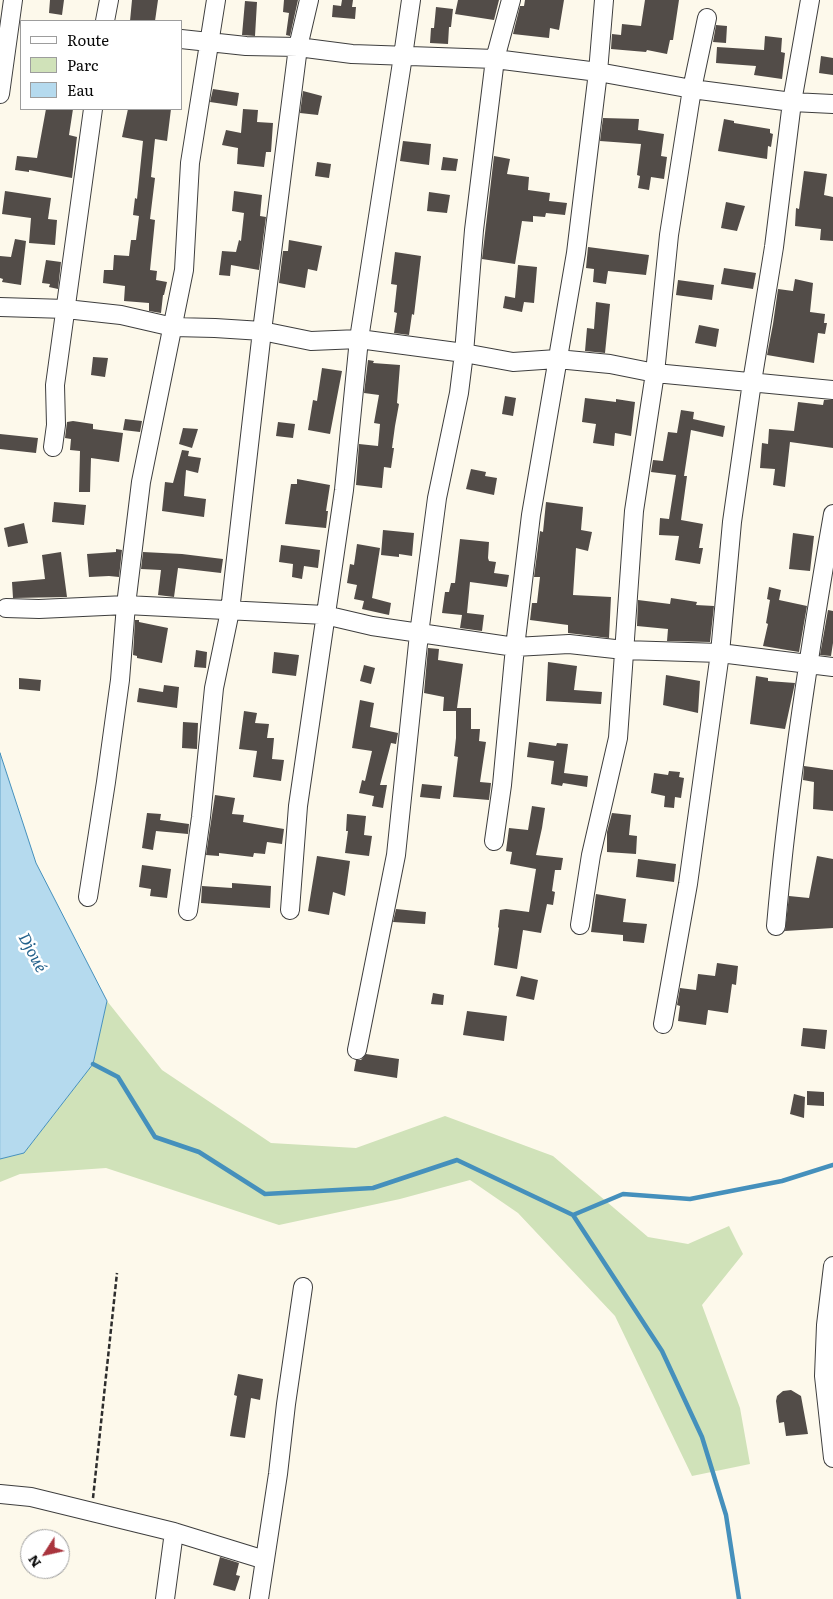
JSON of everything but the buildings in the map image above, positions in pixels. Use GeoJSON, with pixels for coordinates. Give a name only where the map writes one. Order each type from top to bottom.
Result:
{"type":"FeatureCollection","features":[{"type":"Feature","properties":{"kind":"street"},"geometry":{"type":"LineString","coordinates":[[0,94],[13,0]]}},
{"type":"Feature","properties":{"kind":"street"},"geometry":{"type":"LineString","coordinates":[[105,20],[109,0]]}},
{"type":"Feature","properties":{"kind":"street"},"geometry":{"type":"LineString","coordinates":[[88,897],[120,680],[126,605],[141,482],[184,270],[190,163],[216,0]]}},
{"type":"Feature","properties":{"kind":"street"},"geometry":{"type":"LineString","coordinates":[[188,911],[214,688],[230,611],[262,331],[298,47],[309,0]]}},
{"type":"Feature","properties":{"kind":"street"},"geometry":{"type":"LineString","coordinates":[[290,910],[298,806],[344,490],[359,339],[411,0]]}},
{"type":"Feature","properties":{"kind":"street"},"geometry":{"type":"LineString","coordinates":[[357,1050],[396,855],[437,498],[459,393],[464,353],[474,230],[495,59],[511,0]]}},
{"type":"Feature","properties":{"kind":"street"},"geometry":{"type":"LineString","coordinates":[[494,841],[502,786],[515,647],[531,515],[576,252],[598,72],[604,0]]}},
{"type":"Feature","properties":{"kind":"street"},"geometry":{"type":"LineString","coordinates":[[663,1024],[688,884],[720,653],[732,522],[774,247],[792,102],[810,0]]}},
{"type":"Feature","properties":{"kind":"street"},"geometry":{"type":"LineString","coordinates":[[580,925],[591,855],[618,738],[634,511],[655,373],[670,235],[692,89],[707,18]]}},
{"type":"Feature","properties":{"kind":"street"},"geometry":{"type":"LineString","coordinates":[[182,39],[246,46],[298,47],[352,54],[495,59],[598,72],[692,89],[792,102],[833,104]]}},
{"type":"Feature","properties":{"kind":"street"},"geometry":{"type":"LineString","coordinates":[[53,447],[56,425],[55,385],[93,110]]}},
{"type":"Feature","properties":{"kind":"street"},"geometry":{"type":"LineString","coordinates":[[0,307],[66,309],[121,315],[173,327],[262,331],[311,341],[359,339],[464,353],[513,362],[557,358],[610,364],[655,373],[833,390]]}},
{"type":"Feature","properties":{"kind":"street"},"geometry":{"type":"LineString","coordinates":[[776,926],[782,859],[808,665],[833,514]]}},
{"type":"Feature","properties":{"kind":"street"},"geometry":{"type":"LineString","coordinates":[[6,608],[39,609],[126,605],[325,615],[372,626],[515,647],[569,644],[624,650],[720,653],[833,667]]}},
{"type":"Feature","properties":{"kind":"street"},"geometry":{"type":"LineString","coordinates":[[833,1266],[826,1325],[824,1376],[833,1458]]}},
{"type":"Feature","properties":{"kind":"street"},"geometry":{"type":"LineString","coordinates":[[259,1599],[303,1287]]}},
{"type":"Feature","properties":{"kind":"street"},"geometry":{"type":"LineString","coordinates":[[0,1494],[31,1496],[174,1532],[265,1560]]}},
{"type":"Feature","properties":{"kind":"street"},"geometry":{"type":"LineString","coordinates":[[165,1599],[174,1532]]}},
{"type":"Feature","properties":{"kind":"path"},"geometry":{"type":"LineString","coordinates":[[91,1512],[117,1273]]}},
{"type":"Feature","properties":{"kind":"green space"},"geometry":{"type":"Polygon","coordinates":[[[107,1001],[162,1070],[271,1143],[356,1148],[445,1116],[553,1156],[648,1237],[688,1244],[729,1226],[743,1254],[702,1305],[740,1408],[750,1464],[692,1476],[615,1316],[518,1213],[470,1180],[400,1199],[279,1225],[106,1168],[20,1174],[0,1182],[0,1159],[24,1153],[93,1064],[107,1001]]]}},
{"type":"Feature","properties":{"kind":"water","name":"Djoué"},"geometry":{"type":"Polygon","coordinates":[[[0,753],[36,863],[107,1001],[93,1064],[24,1153],[0,1159],[0,753]]]}},
{"type":"Feature","properties":{"kind":"waterway"},"geometry":{"type":"LineString","coordinates":[[93,1064],[118,1077],[155,1137],[199,1152],[265,1194],[373,1188],[457,1160],[573,1215],[662,1351],[702,1437],[726,1515],[739,1599]]}},
{"type":"Feature","properties":{"kind":"waterway"},"geometry":{"type":"LineString","coordinates":[[573,1215],[623,1194],[690,1199],[782,1181],[833,1165]]}}]}
